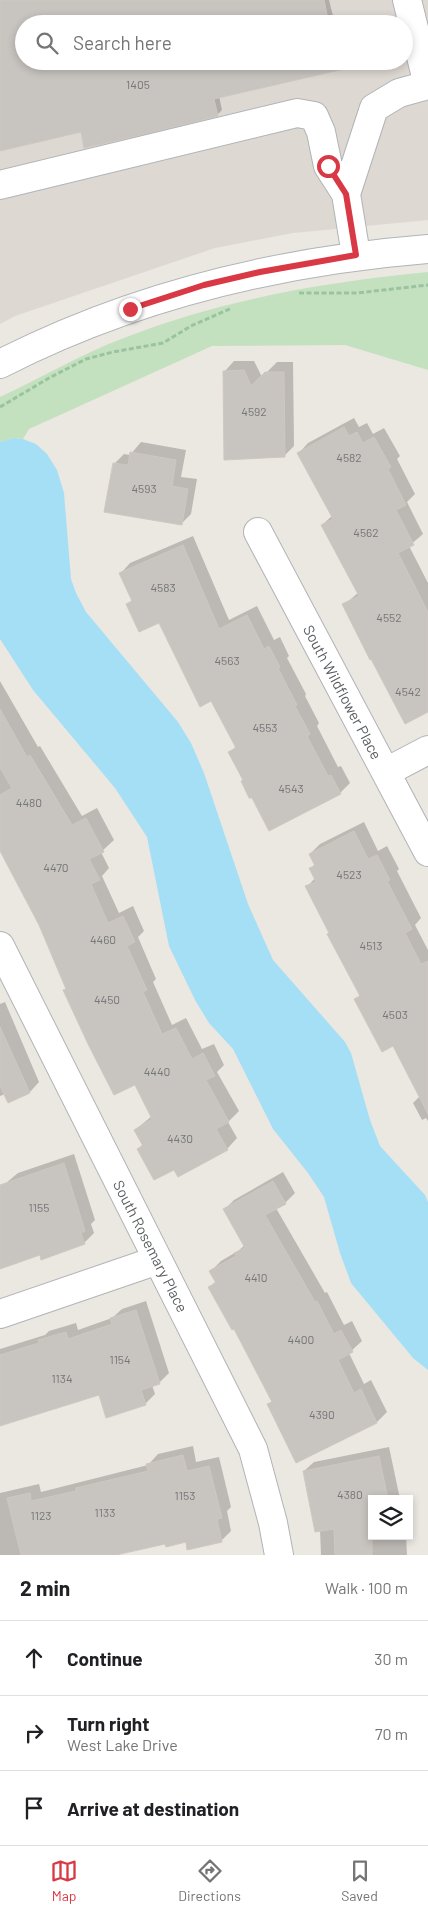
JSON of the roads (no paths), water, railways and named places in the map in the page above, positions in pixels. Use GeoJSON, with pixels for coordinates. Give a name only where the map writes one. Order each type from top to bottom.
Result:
{"type":"FeatureCollection","features":[{"type":"Feature","properties":{"kind":"street"},"geometry":{"type":"LineString","coordinates":[[407,0],[411,15]]}},
{"type":"Feature","properties":{"kind":"street"},"geometry":{"type":"LineString","coordinates":[[346,194],[374,108],[399,93],[428,85],[413,24]]}},
{"type":"Feature","properties":{"kind":"street"},"geometry":{"type":"LineString","coordinates":[[0,185],[297,113],[314,116],[321,132],[328,166],[346,194],[356,255]]}},
{"type":"Feature","properties":{"kind":"street"},"geometry":{"type":"LineString","coordinates":[[0,364],[76,329],[204,285],[260,272],[356,255],[428,249]]}},
{"type":"Feature","properties":{"kind":"street","name":"South Wildflower Place"},"geometry":{"type":"LineString","coordinates":[[258,532],[428,852]]}},
{"type":"Feature","properties":{"kind":"street"},"geometry":{"type":"LineString","coordinates":[[386,772],[428,750]]}},
{"type":"Feature","properties":{"kind":"street","name":"South Rosemary Place"},"geometry":{"type":"LineString","coordinates":[[3,959],[254,1449],[273,1523],[279,1555]]}},
{"type":"Feature","properties":{"kind":"street"},"geometry":{"type":"LineString","coordinates":[[0,1314],[158,1260]]}},
{"type":"Feature","properties":{"kind":"water"},"geometry":{"type":"Polygon","coordinates":[[[14,438],[36,444],[47,454],[57,470],[64,493],[71,579],[76,593],[86,612],[178,722],[191,743],[204,773],[248,904],[273,960],[345,1042],[351,1053],[370,1120],[380,1146],[425,1195],[428,1202],[428,1370],[413,1358],[351,1283],[340,1253],[324,1197],[308,1173],[273,1129],[233,1049],[209,1023],[195,1000],[169,946],[147,837],[115,788],[33,690],[0,639],[0,442],[14,438]]]}}]}
